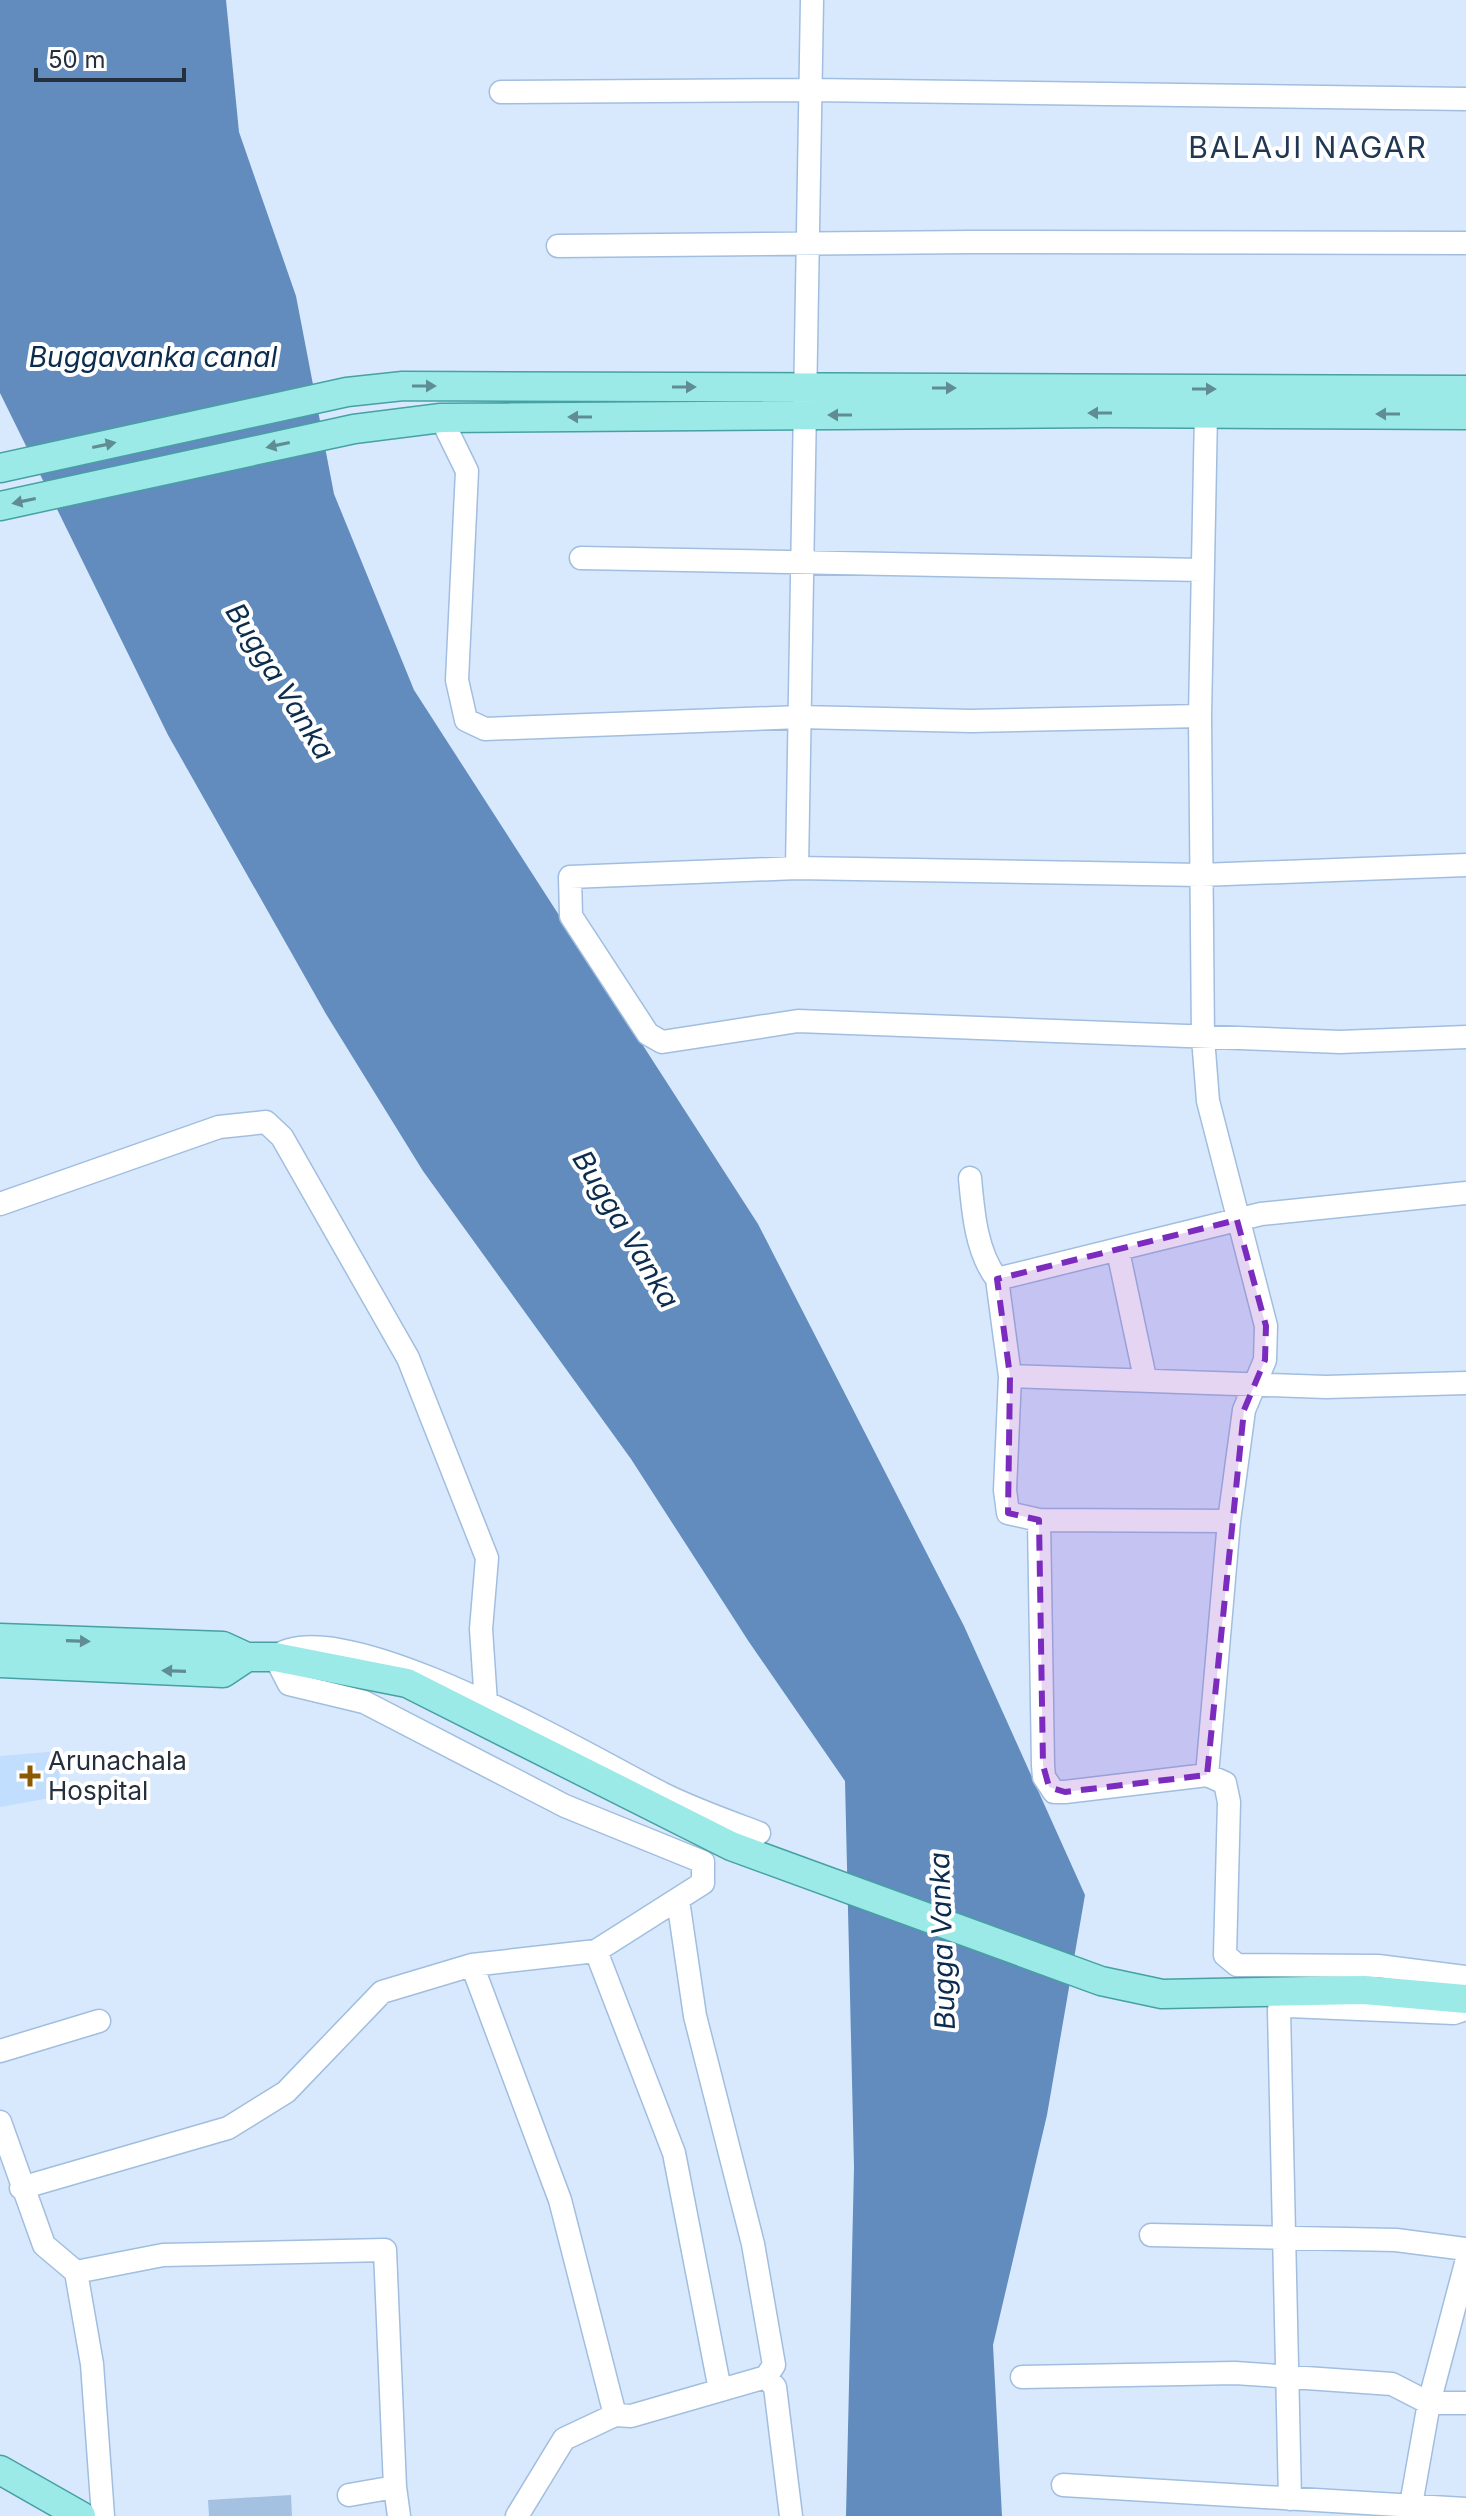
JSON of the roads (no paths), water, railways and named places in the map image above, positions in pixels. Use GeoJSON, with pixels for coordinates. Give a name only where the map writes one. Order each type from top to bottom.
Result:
{"type":"FeatureCollection","features":[{"type":"Feature","properties":{"kind":"main road"},"geometry":{"type":"LineString","coordinates":[[0,468],[347,392],[403,386],[1206,413],[1466,415]]}},
{"type":"Feature","properties":{"kind":"main road"},"geometry":{"type":"LineString","coordinates":[[0,506],[354,429],[441,418],[803,401],[1466,390]]}},
{"type":"Feature","properties":{"kind":"main road"},"geometry":{"type":"LineString","coordinates":[[0,1638],[223,1646],[261,1657],[407,1683],[731,1846],[1101,1981],[1162,1994],[1364,1990],[1466,1999]]}},
{"type":"Feature","properties":{"kind":"main road"},"geometry":{"type":"LineString","coordinates":[[0,1663],[223,1673],[261,1657]]}},
{"type":"Feature","properties":{"kind":"main road"},"geometry":{"type":"LineString","coordinates":[[0,2470],[67,2514]]}},
{"type":"Feature","properties":{"kind":"street"},"geometry":{"type":"LineString","coordinates":[[797,868],[812,0]]}},
{"type":"Feature","properties":{"kind":"street"},"geometry":{"type":"LineString","coordinates":[[501,92],[811,90],[1466,99]]}},
{"type":"Feature","properties":{"kind":"street"},"geometry":{"type":"LineString","coordinates":[[558,246],[1466,243]]}},
{"type":"Feature","properties":{"kind":"street"},"geometry":{"type":"LineString","coordinates":[[1206,413],[1200,716],[1203,1038],[1208,1101],[1266,1326],[1265,1360],[1244,1410],[1229,1521],[1207,1775]]}},
{"type":"Feature","properties":{"kind":"street"},"geometry":{"type":"LineString","coordinates":[[441,418],[467,471],[457,680],[466,720],[485,729],[800,717],[971,721],[1200,716]]}},
{"type":"Feature","properties":{"kind":"street"},"geometry":{"type":"LineString","coordinates":[[581,558],[1203,570]]}},
{"type":"Feature","properties":{"kind":"street"},"geometry":{"type":"LineString","coordinates":[[1466,865],[1201,875],[797,868],[570,877],[571,916],[648,1034],[662,1042],[798,1021],[1203,1038],[1254,1036],[1340,1042],[1466,1037]]}},
{"type":"Feature","properties":{"kind":"street"},"geometry":{"type":"LineString","coordinates":[[0,1204],[219,1127],[266,1122],[282,1137],[408,1358],[487,1558],[481,1629],[486,1703]]}},
{"type":"Feature","properties":{"kind":"street"},"geometry":{"type":"LineString","coordinates":[[970,1178],[974,1218],[988,1267],[997,1279],[1010,1376],[1005,1490],[1008,1513],[1039,1520],[1229,1521]]}},
{"type":"Feature","properties":{"kind":"street"},"geometry":{"type":"LineString","coordinates":[[997,1279],[1261,1214],[1466,1193]]}},
{"type":"Feature","properties":{"kind":"street"},"geometry":{"type":"LineString","coordinates":[[1118,1251],[1145,1378]]}},
{"type":"Feature","properties":{"kind":"street"},"geometry":{"type":"LineString","coordinates":[[1010,1376],[1121,1382],[1145,1378],[1326,1387],[1466,1383]]}},
{"type":"Feature","properties":{"kind":"street"},"geometry":{"type":"LineString","coordinates":[[1039,1520],[1043,1765],[1049,1787],[1054,1792],[1065,1792],[1207,1775],[1225,1783],[1229,1802],[1224,1946],[1225,1955],[1230,1961],[1253,1966],[1378,1966],[1466,1977]]}},
{"type":"Feature","properties":{"kind":"street"},"geometry":{"type":"LineString","coordinates":[[21,2188],[228,2128],[286,2092],[382,1992],[472,1965],[596,1951],[703,1883],[703,1862],[565,1806],[364,1702],[289,1684],[261,1657],[287,1647],[324,1647],[420,1672],[666,1796],[759,1833]]}},
{"type":"Feature","properties":{"kind":"street"},"geometry":{"type":"LineString","coordinates":[[517,2516],[564,2439],[615,2415],[631,2416],[766,2377],[774,2365],[753,2244],[695,2016],[678,1900]]}},
{"type":"Feature","properties":{"kind":"street"},"geometry":{"type":"LineString","coordinates":[[596,1951],[674,2153],[720,2390]]}},
{"type":"Feature","properties":{"kind":"street"},"geometry":{"type":"LineString","coordinates":[[472,1965],[560,2200],[615,2415]]}},
{"type":"Feature","properties":{"kind":"street"},"geometry":{"type":"LineString","coordinates":[[1290,2499],[1279,2010],[1289,2006],[1454,2013],[1466,2009]]}},
{"type":"Feature","properties":{"kind":"street"},"geometry":{"type":"LineString","coordinates":[[0,2051],[99,2021]]}},
{"type":"Feature","properties":{"kind":"street"},"geometry":{"type":"LineString","coordinates":[[0,2122],[21,2188],[44,2245],[76,2272],[92,2364],[103,2516]]}},
{"type":"Feature","properties":{"kind":"street"},"geometry":{"type":"LineString","coordinates":[[1151,2235],[1396,2240],[1466,2249]]}},
{"type":"Feature","properties":{"kind":"street"},"geometry":{"type":"LineString","coordinates":[[76,2272],[163,2255],[385,2250],[395,2487],[399,2516]]}},
{"type":"Feature","properties":{"kind":"street"},"geometry":{"type":"LineString","coordinates":[[1410,2512],[1429,2403],[1466,2263]]}},
{"type":"Feature","properties":{"kind":"street"},"geometry":{"type":"LineString","coordinates":[[1022,2377],[1192,2373],[1286,2376],[1392,2384],[1429,2403],[1466,2403]]}},
{"type":"Feature","properties":{"kind":"street"},"geometry":{"type":"LineString","coordinates":[[766,2377],[775,2387],[791,2516]]}},
{"type":"Feature","properties":{"kind":"street"},"geometry":{"type":"LineString","coordinates":[[1063,2485],[1290,2499],[1410,2512],[1466,2509]]}},
{"type":"Feature","properties":{"kind":"street"},"geometry":{"type":"LineString","coordinates":[[349,2495],[395,2487]]}},
{"type":"Feature","properties":{"kind":"water","name":"Buggavanka canal"},"geometry":{"type":"Polygon","coordinates":[[[0,0],[226,0],[239,132],[296,296],[334,494],[414,690],[758,1224],[964,1626],[1085,1895],[1047,2115],[993,2345],[1002,2516],[846,2516],[854,2167],[845,1781],[749,1642],[631,1459],[423,1171],[326,1014],[168,735],[0,393],[0,0]]]}},
{"type":"Feature","properties":{"kind":"place","name":"Arunachala Hospital"},"geometry":{"type":"Point","coordinates":[30,1776]}},
{"type":"Feature","properties":{"kind":"district","name":"BALAJI NAGAR"},"geometry":{"type":"Point","coordinates":[1308,148]}},
{"type":"Feature","properties":{"kind":"water label","name":"Bugga Vanka"},"geometry":{"type":"Point","coordinates":[280,681]}},
{"type":"Feature","properties":{"kind":"water label","name":"Bugga Vanka"},"geometry":{"type":"Point","coordinates":[626,1229]}},
{"type":"Feature","properties":{"kind":"water label","name":"Bugga Vanka"},"geometry":{"type":"Point","coordinates":[942,1941]}}]}
